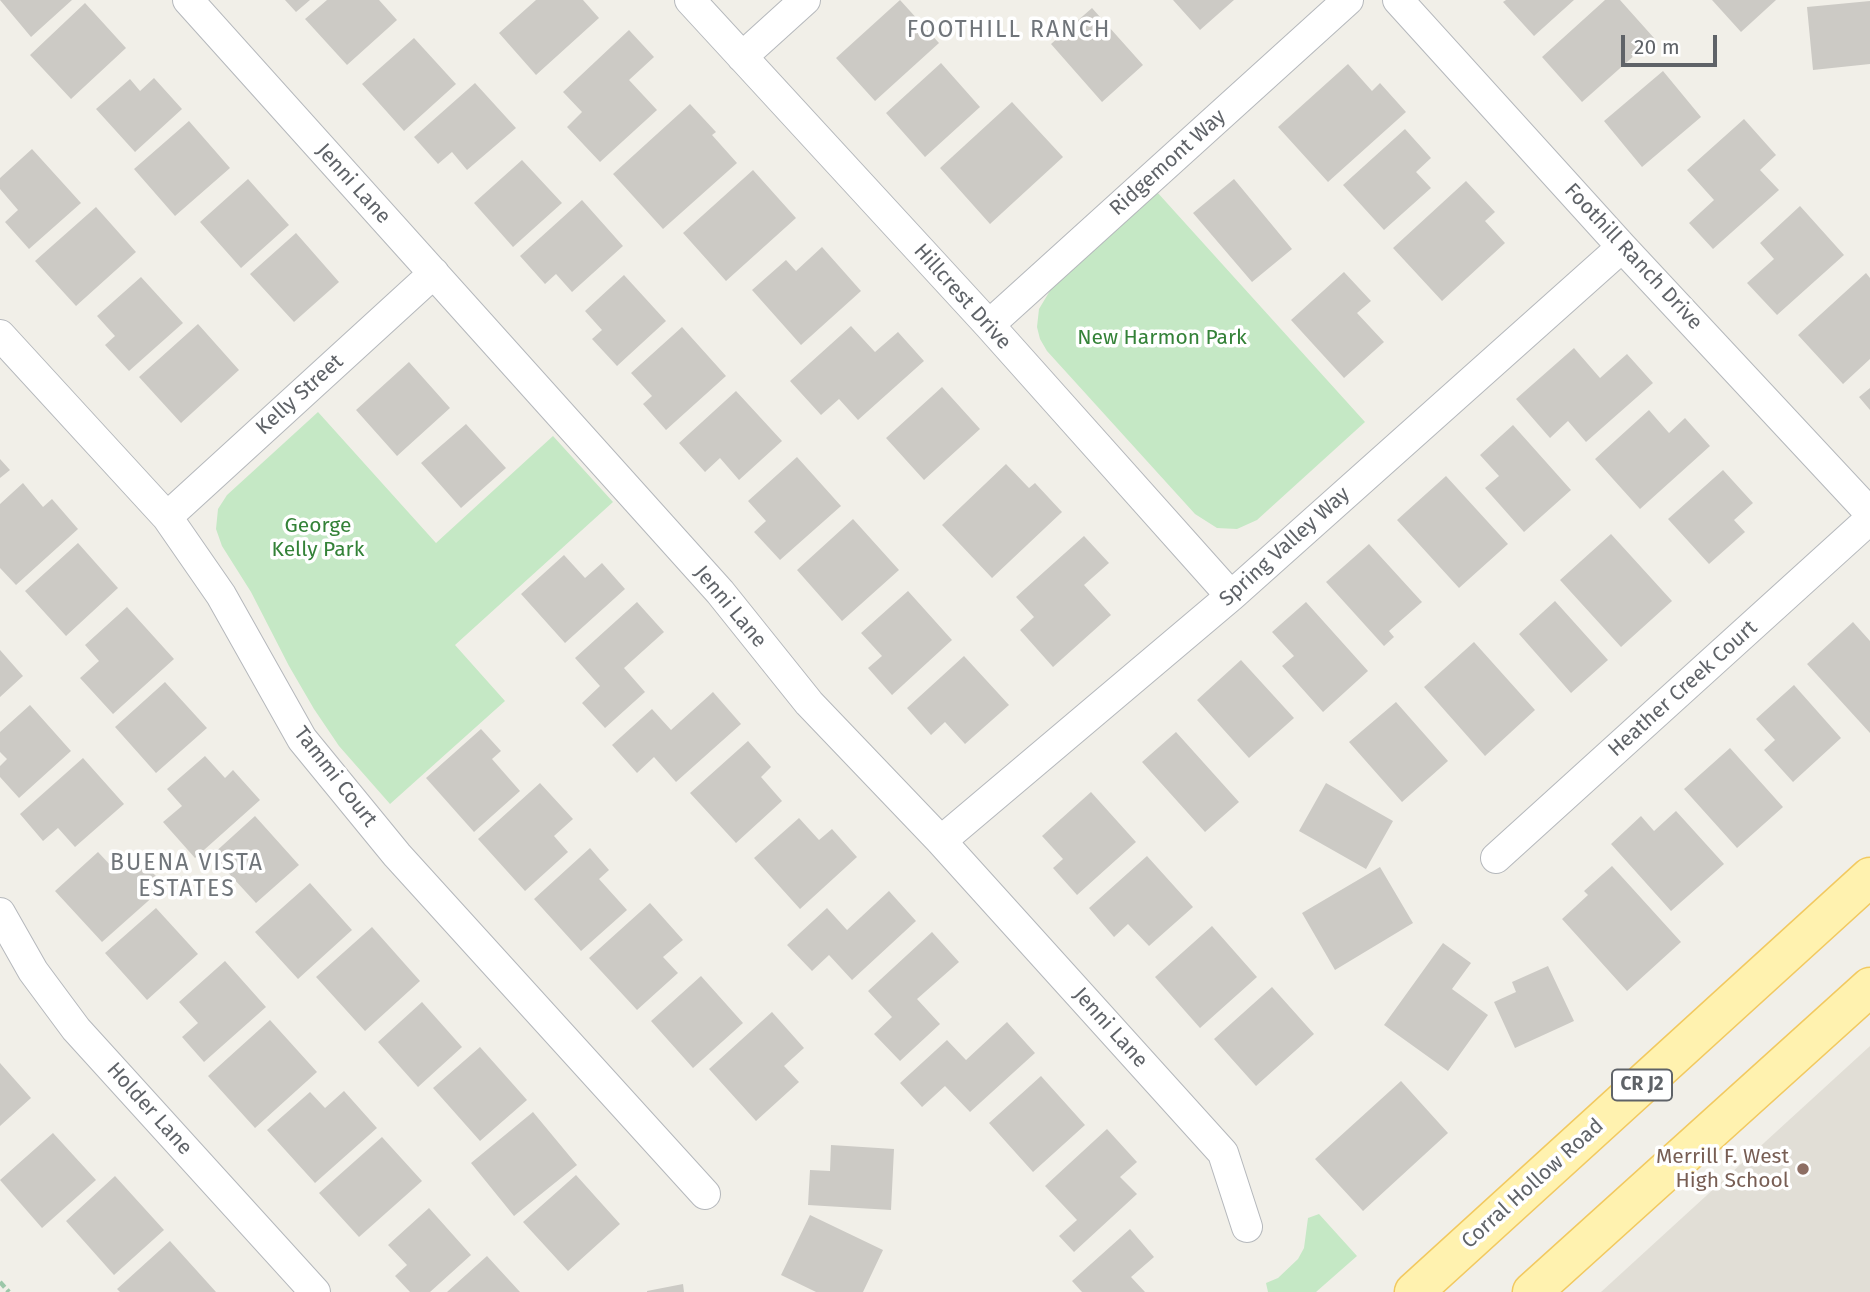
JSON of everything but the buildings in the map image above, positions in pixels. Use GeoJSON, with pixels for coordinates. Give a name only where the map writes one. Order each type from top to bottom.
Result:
{"type":"FeatureCollection","features":[{"type":"Feature","properties":{"kind":"main road","name":"Corral Hollow Road"},"geometry":{"type":"LineString","coordinates":[[1414,1292],[1870,877]]}},
{"type":"Feature","properties":{"kind":"main road"},"geometry":{"type":"LineString","coordinates":[[1532,1292],[1870,987]]}},
{"type":"Feature","properties":{"kind":"street","name":"Jenni Lane"},"geometry":{"type":"LineString","coordinates":[[188,0],[720,592],[809,703],[941,841],[1223,1153],[1247,1227]]}},
{"type":"Feature","properties":{"kind":"street","name":"Hillcrest Drive"},"geometry":{"type":"LineString","coordinates":[[690,0],[989,325],[1231,596]]}},
{"type":"Feature","properties":{"kind":"street"},"geometry":{"type":"LineString","coordinates":[[742,57],[805,0]]}},
{"type":"Feature","properties":{"kind":"street","name":"Ridgemont Way"},"geometry":{"type":"LineString","coordinates":[[989,325],[1348,0]]}},
{"type":"Feature","properties":{"kind":"street","name":"Foothill Ranch Drive"},"geometry":{"type":"LineString","coordinates":[[1398,0],[1622,247],[1870,513]]}},
{"type":"Feature","properties":{"kind":"street","name":"Spring Valley Way"},"geometry":{"type":"LineString","coordinates":[[941,841],[1231,596],[1622,247]]}},
{"type":"Feature","properties":{"kind":"street","name":"Kelly Street"},"geometry":{"type":"LineString","coordinates":[[167,517],[434,274]]}},
{"type":"Feature","properties":{"kind":"street","name":"Tammi Court"},"geometry":{"type":"LineString","coordinates":[[0,335],[167,517],[221,595],[302,739],[397,855],[705,1194]]}},
{"type":"Feature","properties":{"kind":"street","name":"Heather Creek Court"},"geometry":{"type":"LineString","coordinates":[[1496,858],[1870,519]]}},
{"type":"Feature","properties":{"kind":"street","name":"Holder Lane"},"geometry":{"type":"LineString","coordinates":[[0,913],[33,971],[76,1029],[315,1292]]}},
{"type":"Feature","properties":{"kind":"path"},"geometry":{"type":"LineString","coordinates":[[0,1282],[9,1292]]}},
{"type":"Feature","properties":{"kind":"shaded area","name":"Merrill F. West High School"},"geometry":{"type":"Polygon","coordinates":[[[1870,1046],[1870,1292],[1601,1292],[1870,1046]]]}},
{"type":"Feature","properties":{"kind":"green space","name":"New Harmon Park"},"geometry":{"type":"Polygon","coordinates":[[[1157,192],[1365,422],[1257,520],[1237,529],[1217,528],[1195,514],[1047,351],[1037,327],[1039,309],[1051,289],[1157,192]]]}},
{"type":"Feature","properties":{"kind":"green space","name":"George Kelly Park"},"geometry":{"type":"Polygon","coordinates":[[[318,412],[436,543],[553,436],[613,502],[455,645],[505,701],[390,804],[339,746],[314,709],[251,592],[222,546],[216,529],[218,509],[227,495],[318,412]]]}},
{"type":"Feature","properties":{"kind":"green space"},"geometry":{"type":"Polygon","coordinates":[[[1319,1214],[1357,1256],[1316,1292],[1268,1292],[1266,1283],[1278,1278],[1298,1259],[1304,1248],[1308,1218],[1319,1214]]]}},
{"type":"Feature","properties":{"kind":"place","name":"Merrill F. West High School"},"geometry":{"type":"Point","coordinates":[1803,1169]}},
{"type":"Feature","properties":{"kind":"district","name":"FOOTHILL RANCH"},"geometry":{"type":"Point","coordinates":[1009,31]}},
{"type":"Feature","properties":{"kind":"district","name":"BUENA VISTA ESTATES"},"geometry":{"type":"Point","coordinates":[187,877]}}]}
